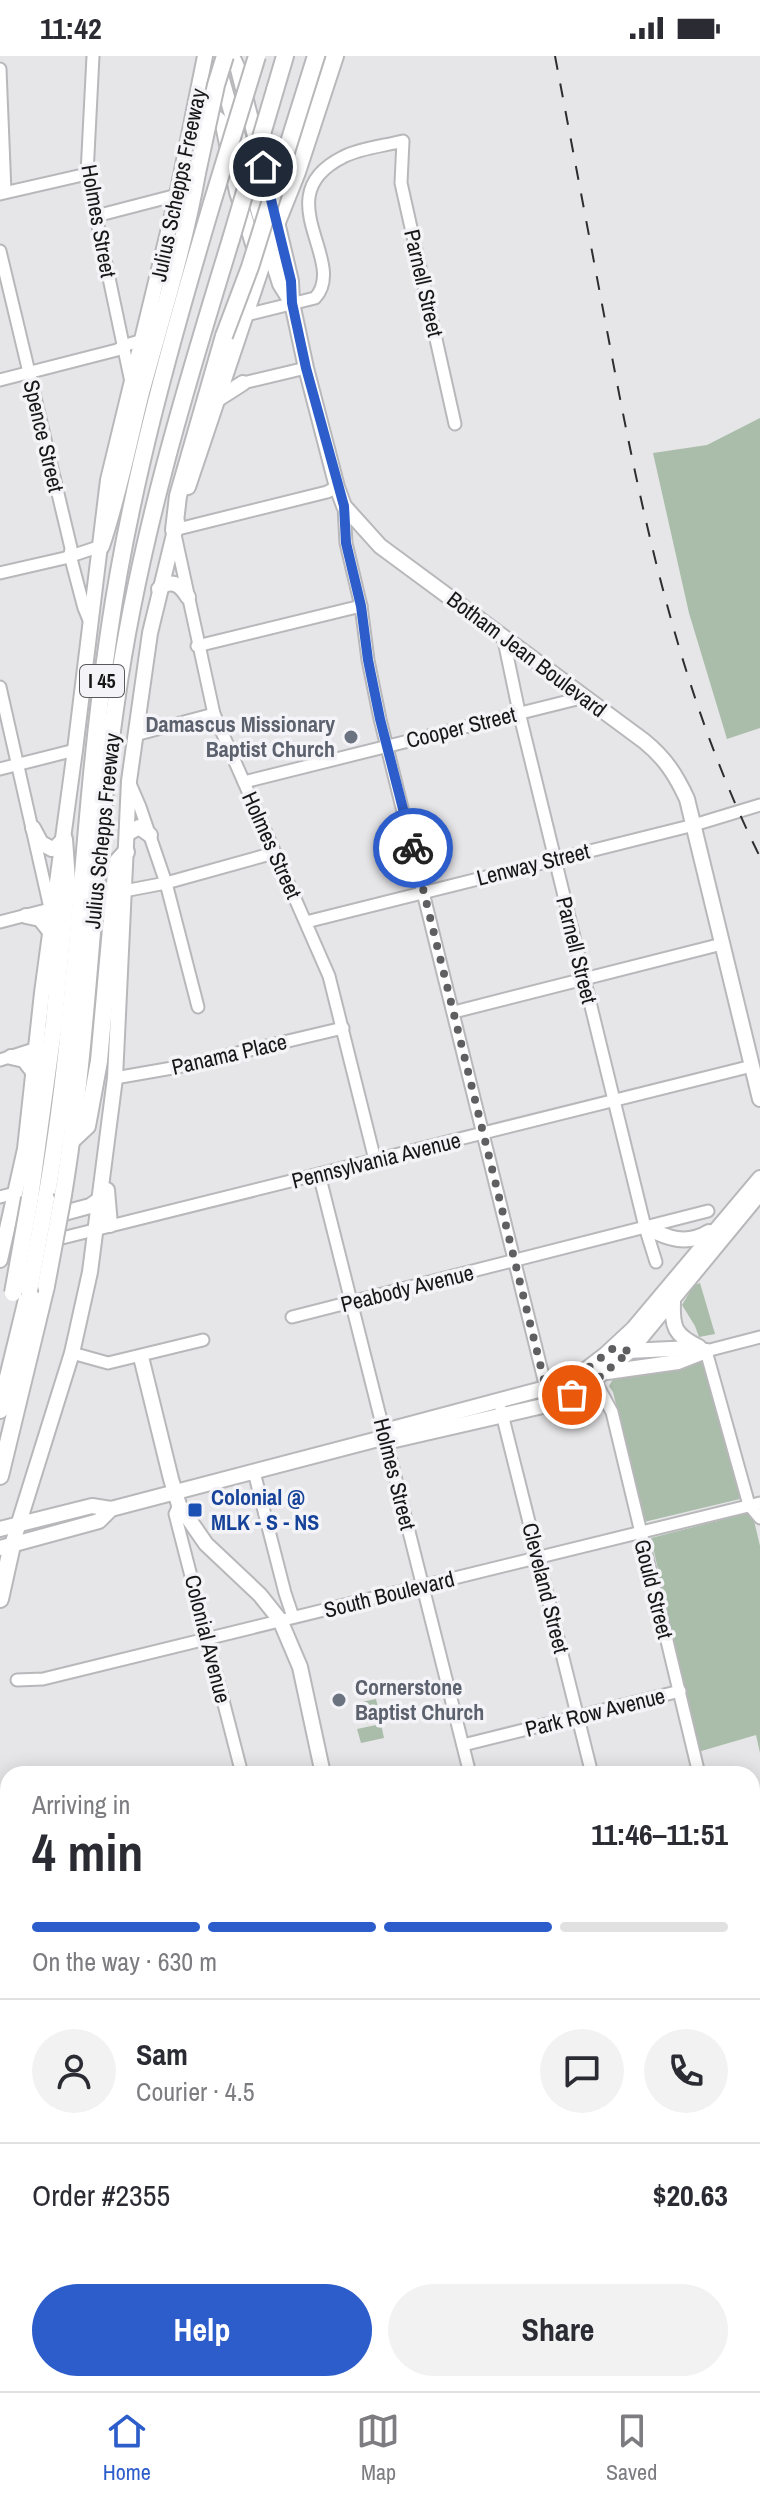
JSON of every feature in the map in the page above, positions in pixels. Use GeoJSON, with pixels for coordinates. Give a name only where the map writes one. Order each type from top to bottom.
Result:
{"type":"FeatureCollection","features":[{"type":"Feature","properties":{"kind":"highway","name":"Julius Schepps Freeway"},"geometry":{"type":"LineString","coordinates":[[0,1476],[46,1286],[28,1197],[62,1092],[100,700],[113,608],[145,448],[212,203],[257,56]]}},
{"type":"Feature","properties":{"kind":"highway"},"geometry":{"type":"LineString","coordinates":[[284,62],[296,56]]}},
{"type":"Feature","properties":{"kind":"highway"},"geometry":{"type":"LineString","coordinates":[[174,530],[178,496],[224,336],[250,267],[316,56]]}},
{"type":"Feature","properties":{"kind":"highway"},"geometry":{"type":"LineString","coordinates":[[277,222],[335,56]]}},
{"type":"Feature","properties":{"kind":"highway"},"geometry":{"type":"LineString","coordinates":[[101,546],[113,512],[141,394],[184,238],[216,85],[213,59]]}},
{"type":"Feature","properties":{"kind":"highway"},"geometry":{"type":"LineString","coordinates":[[239,60],[241,109]]}},
{"type":"Feature","properties":{"kind":"highway","name":"Julius Schepps Freeway"},"geometry":{"type":"LineString","coordinates":[[28,1197],[71,1141],[110,742],[126,634],[158,487],[284,62]]}},
{"type":"Feature","properties":{"kind":"highway"},"geometry":{"type":"LineString","coordinates":[[0,1410],[16,1344],[28,1197],[54,1023],[67,881],[64,839]]}},
{"type":"Feature","properties":{"kind":"highway"},"geometry":{"type":"LineString","coordinates":[[71,1141],[87,1126],[94,1091],[105,1021],[117,862],[126,852]]}},
{"type":"Feature","properties":{"kind":"highway"},"geometry":{"type":"LineString","coordinates":[[0,1599],[6,1547]]}},
{"type":"Feature","properties":{"kind":"main road"},"geometry":{"type":"LineString","coordinates":[[239,60],[213,59],[232,112],[280,284],[292,303]]}},
{"type":"Feature","properties":{"kind":"main road","name":"Julius Schepps Freeway"},"geometry":{"type":"LineString","coordinates":[[0,1256],[4,1216],[28,1197],[25,1149],[42,993],[108,480],[193,117],[213,59]]}},
{"type":"Feature","properties":{"kind":"main road","name":"Botham Jean Boulevard"},"geometry":{"type":"LineString","coordinates":[[239,60],[291,281],[292,303],[306,368],[344,506],[380,546],[663,757],[687,799],[760,1099]]}},
{"type":"Feature","properties":{"kind":"main road"},"geometry":{"type":"LineString","coordinates":[[193,117],[212,115],[219,118],[223,125],[248,235],[261,268]]}},
{"type":"Feature","properties":{"kind":"main road","name":"Julius Schepps Freeway"},"geometry":{"type":"LineString","coordinates":[[6,1547],[16,1526],[72,1353],[103,1227],[100,1199],[115,1078],[129,781],[150,633],[174,530],[277,222]]}},
{"type":"Feature","properties":{"kind":"main road"},"geometry":{"type":"LineString","coordinates":[[226,377],[231,382],[243,383]]}},
{"type":"Feature","properties":{"kind":"main road"},"geometry":{"type":"LineString","coordinates":[[217,400],[243,383]]}},
{"type":"Feature","properties":{"kind":"main road"},"geometry":{"type":"LineString","coordinates":[[159,589],[174,584],[188,597]]}},
{"type":"Feature","properties":{"kind":"main road"},"geometry":{"type":"LineString","coordinates":[[127,834],[139,827],[150,835]]}},
{"type":"Feature","properties":{"kind":"main road"},"geometry":{"type":"LineString","coordinates":[[33,828],[41,843],[52,849],[64,839]]}},
{"type":"Feature","properties":{"kind":"main road"},"geometry":{"type":"LineString","coordinates":[[26,916],[40,919],[51,933]]}},
{"type":"Feature","properties":{"kind":"main road"},"geometry":{"type":"LineString","coordinates":[[6,1058],[24,1060],[34,1073]]}},
{"type":"Feature","properties":{"kind":"main road"},"geometry":{"type":"LineString","coordinates":[[103,1227],[105,1163]]}},
{"type":"Feature","properties":{"kind":"main road"},"geometry":{"type":"LineString","coordinates":[[500,1410],[547,1405],[572,1395],[630,1351],[673,1300],[760,1178]]}},
{"type":"Feature","properties":{"kind":"main road"},"geometry":{"type":"LineString","coordinates":[[645,1227],[666,1238],[687,1241],[704,1235],[760,1193]]}},
{"type":"Feature","properties":{"kind":"main road"},"geometry":{"type":"LineString","coordinates":[[28,1197],[24,1215],[40,1220],[90,1206],[100,1199]]}},
{"type":"Feature","properties":{"kind":"main road"},"geometry":{"type":"LineString","coordinates":[[0,1529],[92,1506],[111,1509],[177,1499],[254,1472],[386,1437],[395,1440],[500,1410],[584,1371],[612,1349],[633,1329],[719,1225]]}},
{"type":"Feature","properties":{"kind":"main road"},"geometry":{"type":"LineString","coordinates":[[673,1300],[672,1318],[678,1334],[706,1351]]}},
{"type":"Feature","properties":{"kind":"main road"},"geometry":{"type":"LineString","coordinates":[[630,1351],[633,1329]]}},
{"type":"Feature","properties":{"kind":"main road"},"geometry":{"type":"LineString","coordinates":[[612,1349],[706,1351]]}},
{"type":"Feature","properties":{"kind":"main road"},"geometry":{"type":"LineString","coordinates":[[630,1351],[641,1360],[658,1366]]}},
{"type":"Feature","properties":{"kind":"main road"},"geometry":{"type":"LineString","coordinates":[[600,1376],[678,1362],[706,1351]]}},
{"type":"Feature","properties":{"kind":"main road","name":"Colonial Avenue"},"geometry":{"type":"LineString","coordinates":[[141,1357],[177,1499]]}},
{"type":"Feature","properties":{"kind":"main road"},"geometry":{"type":"LineString","coordinates":[[29,1485],[41,1508],[57,1514]]}},
{"type":"Feature","properties":{"kind":"main road"},"geometry":{"type":"LineString","coordinates":[[177,1499],[206,1544],[287,1619],[321,1766]]}},
{"type":"Feature","properties":{"kind":"main road"},"geometry":{"type":"LineString","coordinates":[[6,1547],[99,1521],[111,1509]]}},
{"type":"Feature","properties":{"kind":"street","name":"Holmes Street"},"geometry":{"type":"LineString","coordinates":[[93,56],[87,174],[131,383]]}},
{"type":"Feature","properties":{"kind":"street"},"geometry":{"type":"LineString","coordinates":[[0,69],[2,193],[87,174]]}},
{"type":"Feature","properties":{"kind":"street","name":"Parnell Street"},"geometry":{"type":"LineString","coordinates":[[292,303],[315,298],[325,285],[325,273],[308,215],[309,199],[321,175],[344,156],[403,141],[401,183],[455,424]]}},
{"type":"Feature","properties":{"kind":"street"},"geometry":{"type":"LineString","coordinates":[[96,216],[177,195]]}},
{"type":"Feature","properties":{"kind":"street","name":"Spence Street"},"geometry":{"type":"LineString","coordinates":[[0,251],[71,548],[70,555],[89,620]]}},
{"type":"Feature","properties":{"kind":"street"},"geometry":{"type":"LineString","coordinates":[[246,315],[292,303]]}},
{"type":"Feature","properties":{"kind":"street"},"geometry":{"type":"LineString","coordinates":[[0,380],[143,340]]}},
{"type":"Feature","properties":{"kind":"street"},"geometry":{"type":"LineString","coordinates":[[243,383],[306,368]]}},
{"type":"Feature","properties":{"kind":"street"},"geometry":{"type":"LineString","coordinates":[[174,530],[337,487]]}},
{"type":"Feature","properties":{"kind":"street"},"geometry":{"type":"LineString","coordinates":[[344,506],[346,543],[361,606],[368,660],[546,1388]]}},
{"type":"Feature","properties":{"kind":"street","name":"Holmes Street"},"geometry":{"type":"LineString","coordinates":[[174,530],[214,714],[329,976],[375,1160]]}},
{"type":"Feature","properties":{"kind":"street"},"geometry":{"type":"LineString","coordinates":[[0,573],[101,546]]}},
{"type":"Feature","properties":{"kind":"street"},"geometry":{"type":"LineString","coordinates":[[197,646],[361,606]]}},
{"type":"Feature","properties":{"kind":"street","name":"Parnell Street"},"geometry":{"type":"LineString","coordinates":[[503,636],[554,859],[656,1262]]}},
{"type":"Feature","properties":{"kind":"street"},"geometry":{"type":"LineString","coordinates":[[0,687],[33,828],[36,854],[52,908],[0,922]]}},
{"type":"Feature","properties":{"kind":"street","name":"Cooper Street"},"geometry":{"type":"LineString","coordinates":[[244,782],[585,697]]}},
{"type":"Feature","properties":{"kind":"street"},"geometry":{"type":"LineString","coordinates":[[135,735],[214,714]]}},
{"type":"Feature","properties":{"kind":"street"},"geometry":{"type":"LineString","coordinates":[[0,769],[75,750]]}},
{"type":"Feature","properties":{"kind":"street"},"geometry":{"type":"LineString","coordinates":[[129,781],[166,883],[198,1007]]}},
{"type":"Feature","properties":{"kind":"street","name":"Lenway Street"},"geometry":{"type":"LineString","coordinates":[[306,922],[694,825],[760,805]]}},
{"type":"Feature","properties":{"kind":"street"},"geometry":{"type":"LineString","coordinates":[[124,891],[166,883],[274,853]]}},
{"type":"Feature","properties":{"kind":"street"},"geometry":{"type":"LineString","coordinates":[[454,1012],[722,944]]}},
{"type":"Feature","properties":{"kind":"street","name":"Panama Place"},"geometry":{"type":"LineString","coordinates":[[115,1078],[178,1067],[343,1028]]}},
{"type":"Feature","properties":{"kind":"street"},"geometry":{"type":"LineString","coordinates":[[6,1058],[37,1048]]}},
{"type":"Feature","properties":{"kind":"street","name":"Pennsylvania Avenue"},"geometry":{"type":"LineString","coordinates":[[0,1256],[103,1227],[752,1066]]}},
{"type":"Feature","properties":{"kind":"street","name":"Holmes Street"},"geometry":{"type":"LineString","coordinates":[[319,1174],[468,1766]]}},
{"type":"Feature","properties":{"kind":"street","name":"Peabody Avenue"},"geometry":{"type":"LineString","coordinates":[[292,1317],[708,1211]]}},
{"type":"Feature","properties":{"kind":"street"},"geometry":{"type":"LineString","coordinates":[[760,1337],[706,1351],[760,1518]]}},
{"type":"Feature","properties":{"kind":"street"},"geometry":{"type":"LineString","coordinates":[[72,1353],[108,1363],[203,1340]]}},
{"type":"Feature","properties":{"kind":"street","name":"Gould Street"},"geometry":{"type":"LineString","coordinates":[[600,1376],[697,1766]]}},
{"type":"Feature","properties":{"kind":"street","name":"Cleveland Street"},"geometry":{"type":"LineString","coordinates":[[500,1410],[590,1766]]}},
{"type":"Feature","properties":{"kind":"street"},"geometry":{"type":"LineString","coordinates":[[254,1472],[285,1593],[287,1619]]}},
{"type":"Feature","properties":{"kind":"street","name":"Colonial Avenue"},"geometry":{"type":"LineString","coordinates":[[177,1499],[175,1514],[240,1766]]}},
{"type":"Feature","properties":{"kind":"street","name":"South Boulevard"},"geometry":{"type":"LineString","coordinates":[[17,1680],[43,1679],[755,1504]]}},
{"type":"Feature","properties":{"kind":"street","name":"Park Row Avenue"},"geometry":{"type":"LineString","coordinates":[[463,1745],[680,1691]]}},
{"type":"Feature","properties":{"kind":"green space"},"geometry":{"type":"Polygon","coordinates":[[[760,418],[760,728],[727,739],[689,613],[653,453],[707,445],[760,418]]]}},
{"type":"Feature","properties":{"kind":"green space"},"geometry":{"type":"Polygon","coordinates":[[[700,1283],[715,1334],[699,1337],[682,1305],[694,1285],[700,1283]]]}},
{"type":"Feature","properties":{"kind":"green space"},"geometry":{"type":"Polygon","coordinates":[[[697,1361],[706,1367],[740,1499],[644,1522],[609,1386],[613,1379],[697,1361]]]}},
{"type":"Feature","properties":{"kind":"green space"},"geometry":{"type":"Polygon","coordinates":[[[752,1512],[760,1546],[760,1753],[756,1735],[698,1752],[651,1538],[752,1512]]]}},
{"type":"Feature","properties":{"kind":"green space"},"geometry":{"type":"Polygon","coordinates":[[[376,1699],[381,1720],[366,1723],[361,1702],[376,1699]]]}},
{"type":"Feature","properties":{"kind":"green space"},"geometry":{"type":"Polygon","coordinates":[[[381,1724],[384,1738],[361,1743],[357,1729],[381,1724]]]}},
{"type":"Feature","properties":{"kind":"railway"},"geometry":{"type":"LineString","coordinates":[[555,56],[650,539],[707,733],[760,857]]}},
{"type":"Feature","properties":{"kind":"way so far"},"geometry":{"type":"LineString","coordinates":[[413,848],[546,1388],[584,1371],[612,1349],[630,1351],[595,1381],[572,1395]]}},
{"type":"Feature","properties":{"kind":"place","name":"Damascus Missionary Baptist Church"},"geometry":{"type":"Point","coordinates":[351,737]}},
{"type":"Feature","properties":{"kind":"place","name":"Colonial @ MLK - S - NS"},"geometry":{"type":"Point","coordinates":[195,1510]}},
{"type":"Feature","properties":{"kind":"place","name":"Cornerstone Baptist Church"},"geometry":{"type":"Point","coordinates":[339,1700]}},
{"type":"Feature","properties":{"kind":"route"},"geometry":{"type":"LineString","coordinates":[[263,167],[291,281],[292,303],[306,368],[344,506],[346,543],[361,606],[368,660],[413,848]]}}]}
